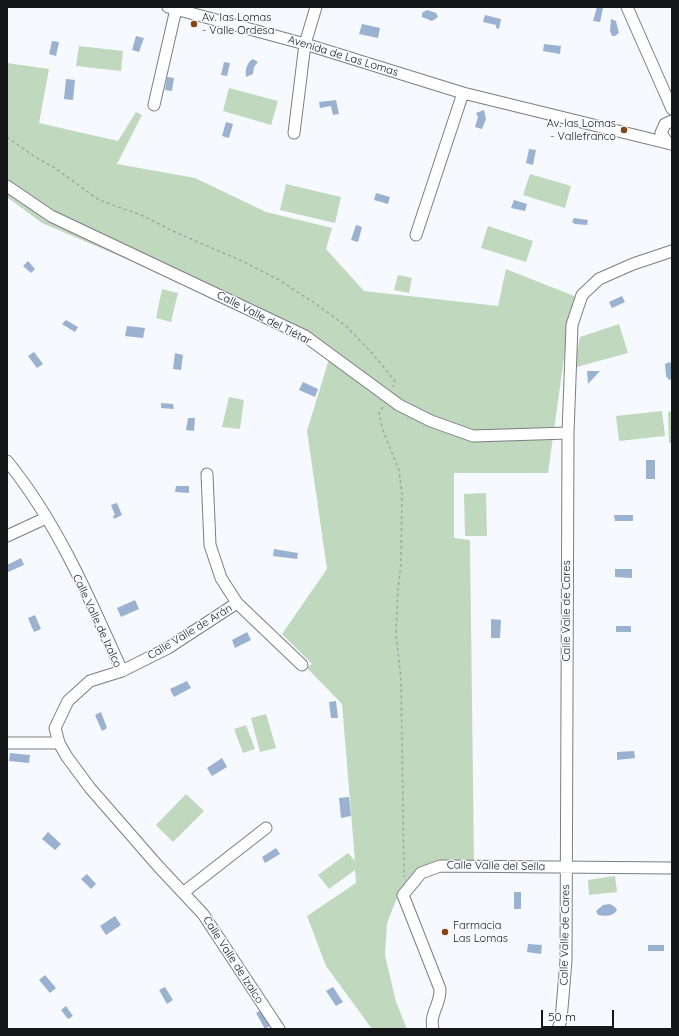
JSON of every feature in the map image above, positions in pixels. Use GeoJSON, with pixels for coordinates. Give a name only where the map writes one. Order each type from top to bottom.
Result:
{"type":"FeatureCollection","features":[{"type":"Feature","properties":{"kind":"street"},"geometry":{"type":"LineString","coordinates":[[294,132],[305,44],[316,7]]}},
{"type":"Feature","properties":{"kind":"street"},"geometry":{"type":"LineString","coordinates":[[627,7],[672,109]]}},
{"type":"Feature","properties":{"kind":"street","name":"Avenida de Las Lomas"},"geometry":{"type":"LineString","coordinates":[[154,105],[172,8],[305,44],[463,93],[671,145]]}},
{"type":"Feature","properties":{"kind":"street"},"geometry":{"type":"LineString","coordinates":[[416,235],[463,93]]}},
{"type":"Feature","properties":{"kind":"street"},"geometry":{"type":"LineString","coordinates":[[638,136],[662,128],[665,124],[672,121]]}},
{"type":"Feature","properties":{"kind":"street"},"geometry":{"type":"LineString","coordinates":[[662,128],[663,138],[671,145]]}},
{"type":"Feature","properties":{"kind":"street","name":"Calle Valle del Tiétar"},"geometry":{"type":"LineString","coordinates":[[7,186],[51,216],[305,336],[399,405],[431,421],[473,436],[568,433]]}},
{"type":"Feature","properties":{"kind":"street","name":"Calle Valle de Cares"},"geometry":{"type":"LineString","coordinates":[[558,1029],[561,1020],[566,961],[568,433],[572,325],[582,295],[599,279],[633,264],[672,251]]}},
{"type":"Feature","properties":{"kind":"street","name":"Calle Valle de Izalco"},"geometry":{"type":"LineString","coordinates":[[7,461],[46,518],[66,554],[122,671],[90,681],[68,701],[55,728],[58,743],[90,788],[202,914],[279,1029]]}},
{"type":"Feature","properties":{"kind":"street","name":"Calle Valle de Arán"},"geometry":{"type":"LineString","coordinates":[[207,474],[210,545],[221,578],[236,603],[302,664]]}},
{"type":"Feature","properties":{"kind":"street"},"geometry":{"type":"LineString","coordinates":[[7,536],[46,518]]}},
{"type":"Feature","properties":{"kind":"street","name":"Calle Valle de Arán"},"geometry":{"type":"LineString","coordinates":[[122,671],[168,648],[236,603]]}},
{"type":"Feature","properties":{"kind":"street"},"geometry":{"type":"LineString","coordinates":[[7,743],[58,743]]}},
{"type":"Feature","properties":{"kind":"street"},"geometry":{"type":"LineString","coordinates":[[184,892],[266,828]]}},
{"type":"Feature","properties":{"kind":"street","name":"Calle Valle del Sella"},"geometry":{"type":"LineString","coordinates":[[403,895],[421,873],[440,866],[672,868]]}},
{"type":"Feature","properties":{"kind":"street"},"geometry":{"type":"LineString","coordinates":[[403,895],[440,989],[440,1000],[432,1015],[433,1029]]}},
{"type":"Feature","properties":{"kind":"path"},"geometry":{"type":"LineString","coordinates":[[7,137],[35,157],[55,168],[99,200],[141,215],[175,232],[242,261],[279,280],[346,326],[377,358],[395,381],[389,398],[379,413],[383,432],[399,470],[402,494],[401,562],[396,634],[401,679],[402,820],[404,842],[403,895]]}},
{"type":"Feature","properties":{"kind":"green space"},"geometry":{"type":"Polygon","coordinates":[[[79,46],[123,51],[121,71],[76,66],[79,46]]]}},
{"type":"Feature","properties":{"kind":"green space"},"geometry":{"type":"Polygon","coordinates":[[[7,63],[49,69],[39,123],[118,141],[136,112],[142,115],[117,164],[195,178],[266,212],[332,228],[326,249],[364,291],[498,306],[506,269],[579,298],[568,329],[548,473],[454,473],[454,538],[470,540],[474,863],[443,861],[400,890],[387,923],[385,955],[396,1002],[407,1029],[372,1029],[326,966],[307,916],[356,883],[355,870],[329,889],[318,875],[348,853],[355,861],[342,704],[307,668],[312,664],[282,634],[327,569],[307,431],[329,359],[296,337],[239,307],[42,223],[7,197],[7,63]]]}},
{"type":"Feature","properties":{"kind":"green space"},"geometry":{"type":"Polygon","coordinates":[[[229,88],[278,101],[271,125],[223,111],[229,88]]]}},
{"type":"Feature","properties":{"kind":"green space"},"geometry":{"type":"Polygon","coordinates":[[[530,174],[571,186],[565,208],[523,195],[530,174]]]}},
{"type":"Feature","properties":{"kind":"green space"},"geometry":{"type":"Polygon","coordinates":[[[286,184],[341,197],[335,223],[280,210],[286,184]]]}},
{"type":"Feature","properties":{"kind":"green space"},"geometry":{"type":"Polygon","coordinates":[[[488,226],[533,241],[526,262],[481,248],[488,226]]]}},
{"type":"Feature","properties":{"kind":"green space"},"geometry":{"type":"Polygon","coordinates":[[[398,275],[412,278],[409,293],[394,290],[398,275]]]}},
{"type":"Feature","properties":{"kind":"green space"},"geometry":{"type":"Polygon","coordinates":[[[162,289],[178,293],[171,322],[156,318],[162,289]]]}},
{"type":"Feature","properties":{"kind":"green space"},"geometry":{"type":"Polygon","coordinates":[[[619,324],[628,353],[573,368],[580,337],[619,324]]]}},
{"type":"Feature","properties":{"kind":"green space"},"geometry":{"type":"Polygon","coordinates":[[[229,397],[244,400],[240,429],[222,427],[229,397]]]}},
{"type":"Feature","properties":{"kind":"green space"},"geometry":{"type":"Polygon","coordinates":[[[662,411],[665,436],[619,441],[616,416],[662,411]]]}},
{"type":"Feature","properties":{"kind":"green space"},"geometry":{"type":"Polygon","coordinates":[[[672,411],[672,443],[669,443],[668,412],[672,411]]]}},
{"type":"Feature","properties":{"kind":"green space"},"geometry":{"type":"Polygon","coordinates":[[[486,493],[487,536],[465,536],[464,494],[486,493]]]}},
{"type":"Feature","properties":{"kind":"green space"},"geometry":{"type":"Polygon","coordinates":[[[266,714],[276,748],[260,752],[251,718],[266,714]]]}},
{"type":"Feature","properties":{"kind":"green space"},"geometry":{"type":"Polygon","coordinates":[[[246,725],[255,749],[243,753],[234,729],[246,725]]]}},
{"type":"Feature","properties":{"kind":"green space"},"geometry":{"type":"Polygon","coordinates":[[[186,794],[204,811],[173,842],[156,825],[186,794]]]}},
{"type":"Feature","properties":{"kind":"green space"},"geometry":{"type":"Polygon","coordinates":[[[615,876],[617,892],[589,895],[588,880],[615,876]]]}},
{"type":"Feature","properties":{"kind":"water"},"geometry":{"type":"Polygon","coordinates":[[[597,7],[603,8],[600,22],[593,21],[597,7]]]}},
{"type":"Feature","properties":{"kind":"water"},"geometry":{"type":"Polygon","coordinates":[[[427,10],[436,13],[438,17],[432,21],[422,17],[422,13],[427,10]]]}},
{"type":"Feature","properties":{"kind":"water"},"geometry":{"type":"Polygon","coordinates":[[[485,15],[501,19],[499,29],[496,28],[496,25],[483,22],[485,15]]]}},
{"type":"Feature","properties":{"kind":"water"},"geometry":{"type":"Polygon","coordinates":[[[611,19],[616,21],[619,33],[615,36],[612,36],[610,31],[611,19]]]}},
{"type":"Feature","properties":{"kind":"water"},"geometry":{"type":"Polygon","coordinates":[[[362,24],[380,28],[378,38],[359,34],[362,24]]]}},
{"type":"Feature","properties":{"kind":"water"},"geometry":{"type":"Polygon","coordinates":[[[136,36],[144,38],[139,52],[132,50],[136,36]]]}},
{"type":"Feature","properties":{"kind":"water"},"geometry":{"type":"Polygon","coordinates":[[[52,41],[59,42],[56,56],[49,54],[52,41]]]}},
{"type":"Feature","properties":{"kind":"water"},"geometry":{"type":"Polygon","coordinates":[[[544,44],[561,46],[560,54],[543,51],[544,44]]]}},
{"type":"Feature","properties":{"kind":"water"},"geometry":{"type":"Polygon","coordinates":[[[253,59],[258,62],[254,67],[253,74],[246,77],[247,66],[253,59]]]}},
{"type":"Feature","properties":{"kind":"water"},"geometry":{"type":"Polygon","coordinates":[[[224,62],[230,63],[227,76],[221,75],[224,62]]]}},
{"type":"Feature","properties":{"kind":"water"},"geometry":{"type":"Polygon","coordinates":[[[167,77],[174,78],[172,91],[165,90],[167,77]]]}},
{"type":"Feature","properties":{"kind":"water"},"geometry":{"type":"Polygon","coordinates":[[[66,79],[75,80],[73,100],[64,99],[66,79]]]}},
{"type":"Feature","properties":{"kind":"water"},"geometry":{"type":"Polygon","coordinates":[[[336,100],[339,114],[333,115],[331,106],[320,108],[319,102],[336,100]]]}},
{"type":"Feature","properties":{"kind":"water"},"geometry":{"type":"Polygon","coordinates":[[[484,110],[486,119],[482,129],[475,127],[478,117],[476,113],[484,110]]]}},
{"type":"Feature","properties":{"kind":"water"},"geometry":{"type":"Polygon","coordinates":[[[226,122],[233,124],[229,138],[222,136],[226,122]]]}},
{"type":"Feature","properties":{"kind":"water"},"geometry":{"type":"Polygon","coordinates":[[[529,149],[536,150],[533,165],[526,163],[529,149]]]}},
{"type":"Feature","properties":{"kind":"water"},"geometry":{"type":"Polygon","coordinates":[[[376,193],[390,197],[388,204],[374,200],[376,193]]]}},
{"type":"Feature","properties":{"kind":"water"},"geometry":{"type":"Polygon","coordinates":[[[514,200],[527,204],[525,211],[511,208],[514,200]]]}},
{"type":"Feature","properties":{"kind":"water"},"geometry":{"type":"Polygon","coordinates":[[[574,218],[588,220],[587,225],[575,224],[572,222],[574,218]]]}},
{"type":"Feature","properties":{"kind":"water"},"geometry":{"type":"Polygon","coordinates":[[[356,225],[362,227],[358,242],[351,240],[356,225]]]}},
{"type":"Feature","properties":{"kind":"water"},"geometry":{"type":"Polygon","coordinates":[[[28,261],[35,269],[31,273],[23,266],[28,261]]]}},
{"type":"Feature","properties":{"kind":"water"},"geometry":{"type":"Polygon","coordinates":[[[622,296],[625,302],[612,308],[609,302],[622,296]]]}},
{"type":"Feature","properties":{"kind":"water"},"geometry":{"type":"Polygon","coordinates":[[[66,320],[78,327],[75,332],[62,324],[66,320]]]}},
{"type":"Feature","properties":{"kind":"water"},"geometry":{"type":"Polygon","coordinates":[[[127,326],[145,328],[143,338],[125,336],[127,326]]]}},
{"type":"Feature","properties":{"kind":"water"},"geometry":{"type":"Polygon","coordinates":[[[34,352],[43,364],[37,368],[28,356],[34,352]]]}},
{"type":"Feature","properties":{"kind":"water"},"geometry":{"type":"Polygon","coordinates":[[[175,353],[183,355],[181,370],[173,369],[175,353]]]}},
{"type":"Feature","properties":{"kind":"water"},"geometry":{"type":"Polygon","coordinates":[[[670,362],[672,365],[672,379],[669,380],[666,376],[665,364],[670,362]]]}},
{"type":"Feature","properties":{"kind":"water"},"geometry":{"type":"Polygon","coordinates":[[[587,371],[600,371],[588,384],[587,371]]]}},
{"type":"Feature","properties":{"kind":"water"},"geometry":{"type":"Polygon","coordinates":[[[303,382],[318,389],[315,397],[299,390],[303,382]]]}},
{"type":"Feature","properties":{"kind":"water"},"geometry":{"type":"Polygon","coordinates":[[[161,403],[173,404],[174,409],[161,408],[161,403]]]}},
{"type":"Feature","properties":{"kind":"water"},"geometry":{"type":"Polygon","coordinates":[[[188,418],[195,418],[194,431],[186,430],[188,418]]]}},
{"type":"Feature","properties":{"kind":"water"},"geometry":{"type":"Polygon","coordinates":[[[646,460],[655,460],[655,479],[646,479],[646,460]]]}},
{"type":"Feature","properties":{"kind":"water"},"geometry":{"type":"Polygon","coordinates":[[[176,486],[189,486],[189,493],[175,492],[176,486]]]}},
{"type":"Feature","properties":{"kind":"water"},"geometry":{"type":"Polygon","coordinates":[[[117,503],[122,515],[114,519],[113,516],[115,515],[111,505],[117,503]]]}},
{"type":"Feature","properties":{"kind":"water"},"geometry":{"type":"Polygon","coordinates":[[[614,515],[633,515],[633,521],[615,521],[614,515]]]}},
{"type":"Feature","properties":{"kind":"water"},"geometry":{"type":"Polygon","coordinates":[[[274,549],[298,553],[297,559],[273,556],[274,549]]]}},
{"type":"Feature","properties":{"kind":"water"},"geometry":{"type":"Polygon","coordinates":[[[21,558],[24,565],[8,572],[7,565],[21,558]]]}},
{"type":"Feature","properties":{"kind":"water"},"geometry":{"type":"Polygon","coordinates":[[[615,569],[632,569],[632,578],[615,577],[615,569]]]}},
{"type":"Feature","properties":{"kind":"water"},"geometry":{"type":"Polygon","coordinates":[[[135,600],[139,609],[121,617],[117,608],[135,600]]]}},
{"type":"Feature","properties":{"kind":"water"},"geometry":{"type":"Polygon","coordinates":[[[35,615],[41,629],[34,632],[28,618],[35,615]]]}},
{"type":"Feature","properties":{"kind":"water"},"geometry":{"type":"Polygon","coordinates":[[[491,619],[501,620],[500,638],[491,638],[491,619]]]}},
{"type":"Feature","properties":{"kind":"water"},"geometry":{"type":"Polygon","coordinates":[[[616,626],[631,626],[631,632],[616,632],[616,626]]]}},
{"type":"Feature","properties":{"kind":"water"},"geometry":{"type":"Polygon","coordinates":[[[247,632],[251,640],[235,648],[232,640],[247,632]]]}},
{"type":"Feature","properties":{"kind":"water"},"geometry":{"type":"Polygon","coordinates":[[[187,681],[191,688],[174,697],[170,689],[187,681]]]}},
{"type":"Feature","properties":{"kind":"water"},"geometry":{"type":"Polygon","coordinates":[[[336,701],[338,718],[331,718],[329,702],[336,701]]]}},
{"type":"Feature","properties":{"kind":"water"},"geometry":{"type":"Polygon","coordinates":[[[101,712],[107,728],[102,731],[95,715],[101,712]]]}},
{"type":"Feature","properties":{"kind":"water"},"geometry":{"type":"Polygon","coordinates":[[[634,751],[635,758],[617,760],[617,752],[634,751]]]}},
{"type":"Feature","properties":{"kind":"water"},"geometry":{"type":"Polygon","coordinates":[[[10,753],[30,755],[29,763],[9,761],[10,753]]]}},
{"type":"Feature","properties":{"kind":"water"},"geometry":{"type":"Polygon","coordinates":[[[222,758],[227,767],[212,776],[207,768],[222,758]]]}},
{"type":"Feature","properties":{"kind":"water"},"geometry":{"type":"Polygon","coordinates":[[[349,797],[351,816],[341,818],[339,798],[349,797]]]}},
{"type":"Feature","properties":{"kind":"water"},"geometry":{"type":"Polygon","coordinates":[[[48,832],[61,844],[55,850],[42,839],[48,832]]]}},
{"type":"Feature","properties":{"kind":"water"},"geometry":{"type":"Polygon","coordinates":[[[276,848],[280,854],[265,863],[262,857],[276,848]]]}},
{"type":"Feature","properties":{"kind":"water"},"geometry":{"type":"Polygon","coordinates":[[[87,874],[96,884],[91,889],[81,879],[87,874]]]}},
{"type":"Feature","properties":{"kind":"water"},"geometry":{"type":"Polygon","coordinates":[[[514,892],[521,892],[521,909],[514,909],[514,892]]]}},
{"type":"Feature","properties":{"kind":"water"},"geometry":{"type":"Polygon","coordinates":[[[610,904],[617,910],[613,914],[609,916],[598,915],[596,911],[603,905],[610,904]]]}},
{"type":"Feature","properties":{"kind":"water"},"geometry":{"type":"Polygon","coordinates":[[[115,916],[121,925],[106,935],[100,926],[115,916]]]}},
{"type":"Feature","properties":{"kind":"water"},"geometry":{"type":"Polygon","coordinates":[[[528,944],[542,945],[541,954],[527,952],[528,944]]]}},
{"type":"Feature","properties":{"kind":"water"},"geometry":{"type":"Polygon","coordinates":[[[648,945],[664,945],[664,951],[648,951],[648,945]]]}},
{"type":"Feature","properties":{"kind":"water"},"geometry":{"type":"Polygon","coordinates":[[[45,975],[56,988],[50,993],[39,980],[45,975]]]}},
{"type":"Feature","properties":{"kind":"water"},"geometry":{"type":"Polygon","coordinates":[[[165,987],[173,1000],[167,1004],[159,990],[165,987]]]}},
{"type":"Feature","properties":{"kind":"water"},"geometry":{"type":"Polygon","coordinates":[[[333,987],[343,1002],[336,1006],[326,991],[333,987]]]}},
{"type":"Feature","properties":{"kind":"water"},"geometry":{"type":"Polygon","coordinates":[[[66,1006],[73,1016],[68,1019],[61,1010],[66,1006]]]}},
{"type":"Feature","properties":{"kind":"water"},"geometry":{"type":"Polygon","coordinates":[[[261,1010],[271,1025],[265,1029],[256,1013],[261,1010]]]}},
{"type":"Feature","properties":{"kind":"place","name":"Av. las Lomas - Valle Ordesa"},"geometry":{"type":"Point","coordinates":[194,24]}},
{"type":"Feature","properties":{"kind":"place","name":"Av. las Lomas - Vallefranco"},"geometry":{"type":"Point","coordinates":[624,130]}},
{"type":"Feature","properties":{"kind":"place","name":"Farmacia Las Lomas"},"geometry":{"type":"Point","coordinates":[445,932]}}]}
